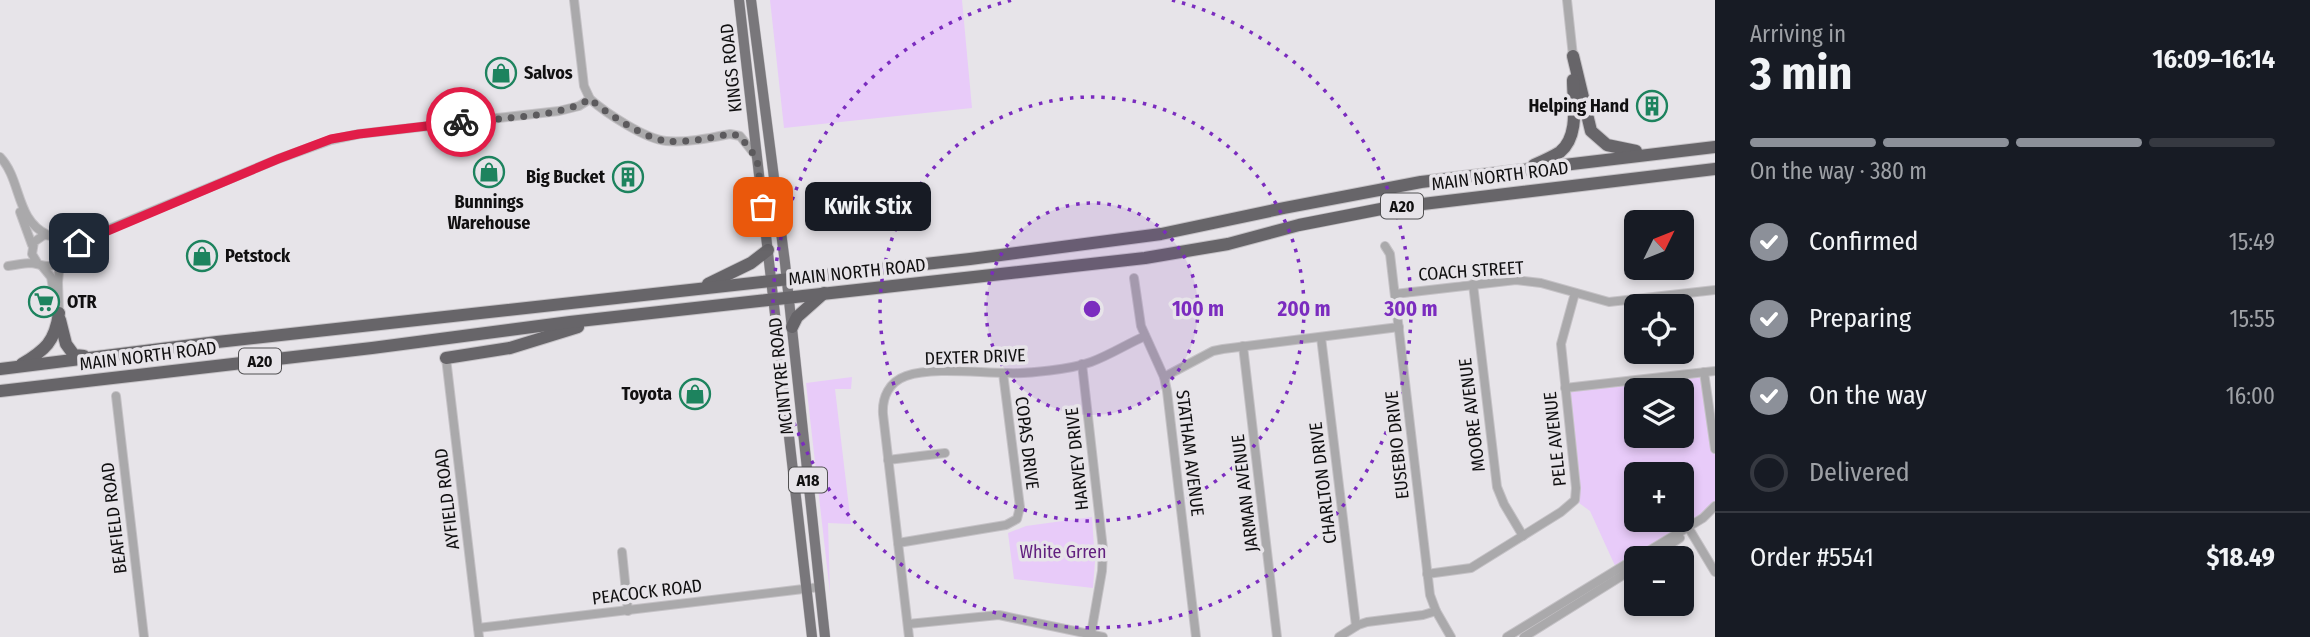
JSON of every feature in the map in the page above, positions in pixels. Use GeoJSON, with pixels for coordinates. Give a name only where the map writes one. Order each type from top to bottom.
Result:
{"type":"FeatureCollection","features":[{"type":"Feature","properties":{"kind":"highway"},"geometry":{"type":"LineString","coordinates":[[1573,56],[1588,125],[1594,134],[1612,147],[1654,153]]}},
{"type":"Feature","properties":{"kind":"highway"},"geometry":{"type":"LineString","coordinates":[[1526,169],[1562,150],[1571,136],[1573,56]]}},
{"type":"Feature","properties":{"kind":"highway","name":"MAIN NORTH ROAD"},"geometry":{"type":"LineString","coordinates":[[0,369],[960,260],[1161,234],[1372,190],[1715,147]]}},
{"type":"Feature","properties":{"kind":"highway","name":"MAIN NORTH ROAD"},"geometry":{"type":"LineString","coordinates":[[0,391],[602,318],[1145,258],[1228,244],[1299,225],[1381,209],[1715,169]]}},
{"type":"Feature","properties":{"kind":"highway"},"geometry":{"type":"LineString","coordinates":[[698,288],[751,263],[768,250]]}},
{"type":"Feature","properties":{"kind":"highway"},"geometry":{"type":"LineString","coordinates":[[792,327],[797,317],[824,293]]}},
{"type":"Feature","properties":{"kind":"highway"},"geometry":{"type":"LineString","coordinates":[[59,311],[66,344],[74,355],[88,357]]}},
{"type":"Feature","properties":{"kind":"highway"},"geometry":{"type":"LineString","coordinates":[[18,366],[51,342],[59,311]]}},
{"type":"Feature","properties":{"kind":"highway"},"geometry":{"type":"LineString","coordinates":[[446,358],[520,345],[602,318]]}},
{"type":"Feature","properties":{"kind":"main road","name":"KINGS ROAD"},"geometry":{"type":"LineString","coordinates":[[739,0],[773,299]]}},
{"type":"Feature","properties":{"kind":"main road","name":"KINGS ROAD"},"geometry":{"type":"LineString","coordinates":[[751,0],[786,279]]}},
{"type":"Feature","properties":{"kind":"main road","name":"MCINTYRE ROAD"},"geometry":{"type":"LineString","coordinates":[[786,279],[825,637]]}},
{"type":"Feature","properties":{"kind":"main road","name":"MCINTYRE ROAD"},"geometry":{"type":"LineString","coordinates":[[773,299],[812,637]]}},
{"type":"Feature","properties":{"kind":"main road"},"geometry":{"type":"LineString","coordinates":[[790,446],[798,443],[802,416]]}},
{"type":"Feature","properties":{"kind":"street"},"geometry":{"type":"LineString","coordinates":[[574,0],[584,86],[590,99],[636,129],[664,141],[730,134],[740,136],[757,159]]}},
{"type":"Feature","properties":{"kind":"street"},"geometry":{"type":"LineString","coordinates":[[1567,0],[1573,56]]}},
{"type":"Feature","properties":{"kind":"street"},"geometry":{"type":"LineString","coordinates":[[99,233],[79,237],[40,236],[22,258],[8,266],[50,267],[71,247],[99,233],[331,139],[559,111],[579,106],[590,99]]}},
{"type":"Feature","properties":{"kind":"street"},"geometry":{"type":"LineString","coordinates":[[0,157],[6,164],[19,202],[31,223],[62,245],[59,311]]}},
{"type":"Feature","properties":{"kind":"street"},"geometry":{"type":"LineString","coordinates":[[19,202],[33,258],[51,277],[59,311]]}},
{"type":"Feature","properties":{"kind":"street","name":"EUSEBIO DRIVE"},"geometry":{"type":"LineString","coordinates":[[1385,246],[1390,254],[1430,595],[1451,637]]}},
{"type":"Feature","properties":{"kind":"street","name":"STATHAM AVENUE"},"geometry":{"type":"LineString","coordinates":[[1134,278],[1141,327],[1164,377],[1196,637]]}},
{"type":"Feature","properties":{"kind":"street","name":"COACH STREET"},"geometry":{"type":"LineString","coordinates":[[1395,294],[1516,280],[1541,283],[1609,302],[1715,290]]}},
{"type":"Feature","properties":{"kind":"street","name":"MOORE AVENUE"},"geometry":{"type":"LineString","coordinates":[[1473,284],[1497,487],[1523,536]]}},
{"type":"Feature","properties":{"kind":"street","name":"PELE AVENUE"},"geometry":{"type":"LineString","coordinates":[[1427,575],[1471,568],[1561,512],[1576,497],[1561,344],[1574,293]]}},
{"type":"Feature","properties":{"kind":"street"},"geometry":{"type":"LineString","coordinates":[[1164,377],[1213,351],[1399,327]]}},
{"type":"Feature","properties":{"kind":"street","name":"DEXTER DRIVE"},"geometry":{"type":"LineString","coordinates":[[909,637],[882,407],[886,393],[893,383],[904,376],[915,374],[1003,373],[1083,364],[1144,336]]}},
{"type":"Feature","properties":{"kind":"street","name":"CHARLTON DRIVE"},"geometry":{"type":"LineString","coordinates":[[1321,337],[1356,626]]}},
{"type":"Feature","properties":{"kind":"street","name":"JARMAN AVENUE"},"geometry":{"type":"LineString","coordinates":[[1242,346],[1277,637]]}},
{"type":"Feature","properties":{"kind":"street","name":"AYFIELD ROAD"},"geometry":{"type":"LineString","coordinates":[[446,358],[478,633]]}},
{"type":"Feature","properties":{"kind":"street","name":"HARVEY DRIVE"},"geometry":{"type":"LineString","coordinates":[[1083,364],[1103,550],[1101,583],[1091,634]]}},
{"type":"Feature","properties":{"kind":"street"},"geometry":{"type":"LineString","coordinates":[[1565,388],[1715,370]]}},
{"type":"Feature","properties":{"kind":"street"},"geometry":{"type":"LineString","coordinates":[[1704,372],[1715,449]]}},
{"type":"Feature","properties":{"kind":"street","name":"COPAS DRIVE"},"geometry":{"type":"LineString","coordinates":[[898,543],[1006,525],[1017,519],[1020,511],[1003,373]]}},
{"type":"Feature","properties":{"kind":"street","name":"BEAFIELD ROAD"},"geometry":{"type":"LineString","coordinates":[[116,396],[144,637]]}},
{"type":"Feature","properties":{"kind":"street"},"geometry":{"type":"LineString","coordinates":[[888,460],[946,453]]}},
{"type":"Feature","properties":{"kind":"street"},"geometry":{"type":"LineString","coordinates":[[1694,525],[1715,506]]}},
{"type":"Feature","properties":{"kind":"street"},"geometry":{"type":"LineString","coordinates":[[1694,526],[1715,517]]}},
{"type":"Feature","properties":{"kind":"street"},"geometry":{"type":"LineString","coordinates":[[1658,546],[1684,532]]}},
{"type":"Feature","properties":{"kind":"street"},"geometry":{"type":"LineString","coordinates":[[1666,546],[1685,532]]}},
{"type":"Feature","properties":{"kind":"street"},"geometry":{"type":"LineString","coordinates":[[1691,532],[1715,572]]}},
{"type":"Feature","properties":{"kind":"street"},"geometry":{"type":"LineString","coordinates":[[622,552],[628,611]]}},
{"type":"Feature","properties":{"kind":"street"},"geometry":{"type":"LineString","coordinates":[[1507,637],[1624,565]]}},
{"type":"Feature","properties":{"kind":"street"},"geometry":{"type":"LineString","coordinates":[[1524,637],[1624,574]]}},
{"type":"Feature","properties":{"kind":"street","name":"PEACOCK ROAD"},"geometry":{"type":"LineString","coordinates":[[478,633],[820,587]]}},
{"type":"Feature","properties":{"kind":"street"},"geometry":{"type":"LineString","coordinates":[[1339,637],[1367,622],[1436,611]]}},
{"type":"Feature","properties":{"kind":"street"},"geometry":{"type":"LineString","coordinates":[[908,624],[999,615],[1103,637]]}},
{"type":"Feature","properties":{"kind":"green space"},"geometry":{"type":"Polygon","coordinates":[[[770,0],[962,0],[972,108],[784,128],[770,0]]]}},
{"type":"Feature","properties":{"kind":"green space"},"geometry":{"type":"Polygon","coordinates":[[[1704,372],[1715,449],[1715,506],[1694,520],[1694,462],[1624,462],[1624,532],[1675,532],[1654,546],[1624,546],[1624,565],[1617,570],[1590,511],[1575,500],[1565,388],[1624,381],[1624,448],[1694,448],[1694,378],[1652,378],[1704,372]]]}},
{"type":"Feature","properties":{"kind":"green space"},"geometry":{"type":"Polygon","coordinates":[[[852,377],[851,389],[835,389],[851,524],[828,523],[830,593],[806,383],[852,377]]]}},
{"type":"Feature","properties":{"kind":"green space","name":"White Grren"},"geometry":{"type":"Polygon","coordinates":[[[1092,517],[1095,561],[1093,588],[1014,579],[1008,533],[1026,526],[1092,517]]]}},
{"type":"Feature","properties":{"kind":"way so far"},"geometry":{"type":"LineString","coordinates":[[461,122],[559,111],[579,106],[590,99],[636,129],[664,141],[730,134],[740,136],[757,159],[763,207]]}},
{"type":"Feature","properties":{"kind":"place","name":"Salvos"},"geometry":{"type":"Point","coordinates":[501,73]}},
{"type":"Feature","properties":{"kind":"place","name":"Helping Hand"},"geometry":{"type":"Point","coordinates":[1652,106]}},
{"type":"Feature","properties":{"kind":"place","name":"Bunnings Warehouse"},"geometry":{"type":"Point","coordinates":[489,172]}},
{"type":"Feature","properties":{"kind":"place","name":"Big Bucket"},"geometry":{"type":"Point","coordinates":[628,177]}},
{"type":"Feature","properties":{"kind":"place","name":"Kwik Stix"},"geometry":{"type":"Point","coordinates":[763,207]}},
{"type":"Feature","properties":{"kind":"place","name":"Petstock"},"geometry":{"type":"Point","coordinates":[202,256]}},
{"type":"Feature","properties":{"kind":"place","name":"OTR"},"geometry":{"type":"Point","coordinates":[44,302]}},
{"type":"Feature","properties":{"kind":"place","name":"Toyota"},"geometry":{"type":"Point","coordinates":[695,394]}},
{"type":"Feature","properties":{"kind":"route"},"geometry":{"type":"LineString","coordinates":[[79,243],[331,139],[461,122]]}}]}
